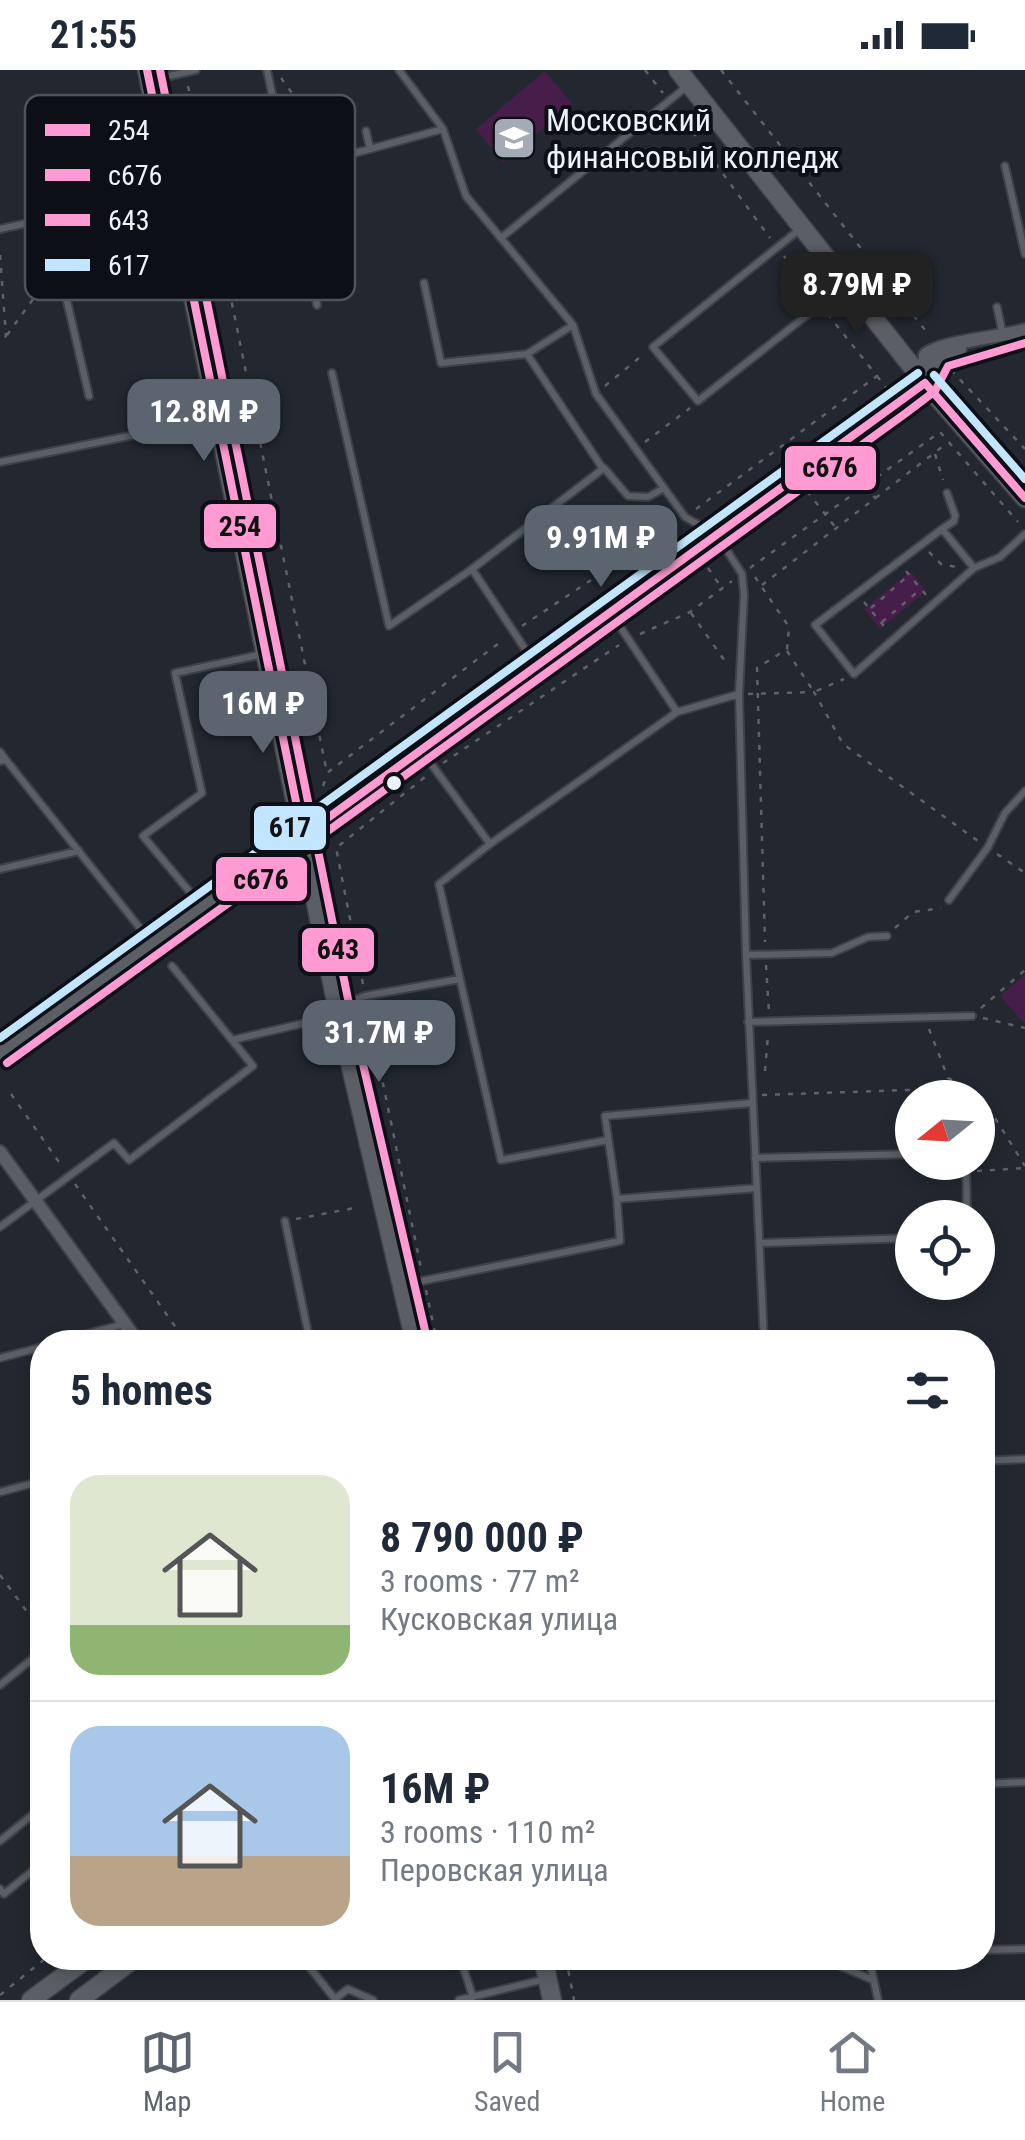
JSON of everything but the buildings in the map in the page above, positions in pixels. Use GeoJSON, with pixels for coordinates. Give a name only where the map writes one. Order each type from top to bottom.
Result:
{"type":"FeatureCollection","features":[{"type":"Feature","properties":{"kind":"street"},"geometry":{"type":"LineString","coordinates":[[684,78],[925,384],[1025,498]]}},
{"type":"Feature","properties":{"kind":"street"},"geometry":{"type":"LineString","coordinates":[[194,300],[303,836],[329,1013],[412,1330]]}},
{"type":"Feature","properties":{"kind":"street"},"geometry":{"type":"LineString","coordinates":[[925,384],[925,355],[930,349],[1025,330]]}},
{"type":"Feature","properties":{"kind":"street"},"geometry":{"type":"LineString","coordinates":[[0,1053],[925,384]]}},
{"type":"Feature","properties":{"kind":"street"},"geometry":{"type":"LineString","coordinates":[[0,1152],[129,1330]]}},
{"type":"Feature","properties":{"kind":"street"},"geometry":{"type":"LineString","coordinates":[[31,2000],[72,1970]]}},
{"type":"Feature","properties":{"kind":"street"},"geometry":{"type":"LineString","coordinates":[[79,2000],[119,1970]]}},
{"type":"Feature","properties":{"kind":"street"},"geometry":{"type":"LineString","coordinates":[[546,1970],[552,2000]]}},
{"type":"Feature","properties":{"kind":"lane"},"geometry":{"type":"LineString","coordinates":[[148,75],[196,70]]}},
{"type":"Feature","properties":{"kind":"lane"},"geometry":{"type":"LineString","coordinates":[[267,70],[272,95]]}},
{"type":"Feature","properties":{"kind":"lane"},"geometry":{"type":"LineString","coordinates":[[399,70],[443,129],[466,196],[573,324],[596,394],[685,517],[717,535],[742,574],[739,694],[746,955],[764,1330]]}},
{"type":"Feature","properties":{"kind":"lane"},"geometry":{"type":"LineString","coordinates":[[501,238],[670,101],[684,78]]}},
{"type":"Feature","properties":{"kind":"lane"},"geometry":{"type":"LineString","coordinates":[[355,153],[443,129]]}},
{"type":"Feature","properties":{"kind":"lane"},"geometry":{"type":"LineString","coordinates":[[366,131],[370,149]]}},
{"type":"Feature","properties":{"kind":"lane"},"geometry":{"type":"LineString","coordinates":[[1005,166],[1025,254]]}},
{"type":"Feature","properties":{"kind":"lane"},"geometry":{"type":"LineString","coordinates":[[0,229],[25,224]]}},
{"type":"Feature","properties":{"kind":"lane"},"geometry":{"type":"LineString","coordinates":[[801,228],[652,347],[698,402],[846,285]]}},
{"type":"Feature","properties":{"kind":"lane"},"geometry":{"type":"LineString","coordinates":[[424,283],[442,363],[527,354],[573,324]]}},
{"type":"Feature","properties":{"kind":"lane"},"geometry":{"type":"LineString","coordinates":[[67,300],[90,396]]}},
{"type":"Feature","properties":{"kind":"lane"},"geometry":{"type":"LineString","coordinates":[[316,300],[317,305]]}},
{"type":"Feature","properties":{"kind":"lane"},"geometry":{"type":"LineString","coordinates":[[997,306],[1003,337]]}},
{"type":"Feature","properties":{"kind":"lane"},"geometry":{"type":"LineString","coordinates":[[527,354],[603,468],[628,496],[648,496],[664,488]]}},
{"type":"Feature","properties":{"kind":"lane"},"geometry":{"type":"LineString","coordinates":[[332,372],[389,626],[472,569],[603,468]]}},
{"type":"Feature","properties":{"kind":"lane"},"geometry":{"type":"LineString","coordinates":[[0,462],[219,418]]}},
{"type":"Feature","properties":{"kind":"lane"},"geometry":{"type":"LineString","coordinates":[[947,493],[954,521],[815,625],[854,674],[973,567],[1000,557],[1025,532]]}},
{"type":"Feature","properties":{"kind":"lane"},"geometry":{"type":"LineString","coordinates":[[942,529],[973,567]]}},
{"type":"Feature","properties":{"kind":"lane"},"geometry":{"type":"LineString","coordinates":[[472,569],[537,666]]}},
{"type":"Feature","properties":{"kind":"lane"},"geometry":{"type":"LineString","coordinates":[[610,612],[677,712]]}},
{"type":"Feature","properties":{"kind":"lane"},"geometry":{"type":"LineString","coordinates":[[204,908],[143,836],[202,792],[176,673],[267,653]]}},
{"type":"Feature","properties":{"kind":"lane"},"geometry":{"type":"LineString","coordinates":[[608,1140],[501,1160],[440,884],[490,844],[677,712],[739,694]]}},
{"type":"Feature","properties":{"kind":"lane"},"geometry":{"type":"LineString","coordinates":[[421,750],[490,844]]}},
{"type":"Feature","properties":{"kind":"lane"},"geometry":{"type":"LineString","coordinates":[[0,752],[152,944]]}},
{"type":"Feature","properties":{"kind":"lane"},"geometry":{"type":"LineString","coordinates":[[949,900],[988,847],[1005,813],[1025,790]]}},
{"type":"Feature","properties":{"kind":"lane"},"geometry":{"type":"LineString","coordinates":[[0,869],[78,850]]}},
{"type":"Feature","properties":{"kind":"lane"},"geometry":{"type":"LineString","coordinates":[[746,955],[832,953],[868,937],[887,936]]}},
{"type":"Feature","properties":{"kind":"lane"},"geometry":{"type":"LineString","coordinates":[[0,1227],[114,1143],[130,1160],[254,1066],[172,966]]}},
{"type":"Feature","properties":{"kind":"lane"},"geometry":{"type":"LineString","coordinates":[[232,1040],[329,1013],[366,996],[460,979]]}},
{"type":"Feature","properties":{"kind":"lane"},"geometry":{"type":"LineString","coordinates":[[748,1022],[972,1016]]}},
{"type":"Feature","properties":{"kind":"lane"},"geometry":{"type":"LineString","coordinates":[[401,1286],[620,1241],[605,1116],[752,1102]]}},
{"type":"Feature","properties":{"kind":"lane"},"geometry":{"type":"LineString","coordinates":[[755,1158],[895,1154]]}},
{"type":"Feature","properties":{"kind":"lane"},"geometry":{"type":"LineString","coordinates":[[617,1199],[757,1188]]}},
{"type":"Feature","properties":{"kind":"lane"},"geometry":{"type":"LineString","coordinates":[[285,1221],[308,1330]]}},
{"type":"Feature","properties":{"kind":"lane"},"geometry":{"type":"LineString","coordinates":[[760,1243],[895,1239]]}},
{"type":"Feature","properties":{"kind":"lane"},"geometry":{"type":"LineString","coordinates":[[102,1330],[124,1324]]}},
{"type":"Feature","properties":{"kind":"lane"},"geometry":{"type":"LineString","coordinates":[[0,1358],[30,1350]]}},
{"type":"Feature","properties":{"kind":"lane"},"geometry":{"type":"LineString","coordinates":[[995,1461],[1025,1460]]}},
{"type":"Feature","properties":{"kind":"lane"},"geometry":{"type":"LineString","coordinates":[[0,1492],[30,1484]]}},
{"type":"Feature","properties":{"kind":"lane"},"geometry":{"type":"LineString","coordinates":[[0,1684],[30,1660]]}},
{"type":"Feature","properties":{"kind":"lane"},"geometry":{"type":"LineString","coordinates":[[995,1783],[1025,1782]]}},
{"type":"Feature","properties":{"kind":"lane"},"geometry":{"type":"LineString","coordinates":[[0,1841],[30,1817]]}},
{"type":"Feature","properties":{"kind":"lane"},"geometry":{"type":"LineString","coordinates":[[0,1889],[4,1894],[30,1873]]}},
{"type":"Feature","properties":{"kind":"lane"},"geometry":{"type":"LineString","coordinates":[[995,1950],[1025,1949]]}},
{"type":"Feature","properties":{"kind":"lane"},"geometry":{"type":"LineString","coordinates":[[311,1970],[334,2000],[348,1989],[373,2000]]}},
{"type":"Feature","properties":{"kind":"lane"},"geometry":{"type":"LineString","coordinates":[[464,1970],[472,1996]]}},
{"type":"Feature","properties":{"kind":"lane"},"geometry":{"type":"LineString","coordinates":[[850,1970],[874,1980]]}},
{"type":"Feature","properties":{"kind":"lane"},"geometry":{"type":"LineString","coordinates":[[872,1970],[878,2000]]}},
{"type":"Feature","properties":{"kind":"lane"},"geometry":{"type":"LineString","coordinates":[[458,2000],[548,1978]]}},
{"type":"Feature","properties":{"kind":"path"},"geometry":{"type":"LineString","coordinates":[[275,70],[294,95]]}},
{"type":"Feature","properties":{"kind":"path"},"geometry":{"type":"LineString","coordinates":[[645,70],[891,394]]}},
{"type":"Feature","properties":{"kind":"path"},"geometry":{"type":"LineString","coordinates":[[721,70],[933,340]]}},
{"type":"Feature","properties":{"kind":"path"},"geometry":{"type":"LineString","coordinates":[[185,72],[190,95]]}},
{"type":"Feature","properties":{"kind":"path"},"geometry":{"type":"LineString","coordinates":[[0,254],[6,336]]}},
{"type":"Feature","properties":{"kind":"path"},"geometry":{"type":"LineString","coordinates":[[0,340],[32,300]]}},
{"type":"Feature","properties":{"kind":"path"},"geometry":{"type":"LineString","coordinates":[[231,300],[327,773],[324,786]]}},
{"type":"Feature","properties":{"kind":"path"},"geometry":{"type":"LineString","coordinates":[[596,394],[652,347]]}},
{"type":"Feature","properties":{"kind":"path"},"geometry":{"type":"LineString","coordinates":[[947,364],[1025,449]]}},
{"type":"Feature","properties":{"kind":"path"},"geometry":{"type":"LineString","coordinates":[[327,773],[513,632],[670,529],[877,376]]}},
{"type":"Feature","properties":{"kind":"path"},"geometry":{"type":"LineString","coordinates":[[636,449],[698,402]]}},
{"type":"Feature","properties":{"kind":"path"},"geometry":{"type":"LineString","coordinates":[[434,1330],[336,848],[436,768],[628,640],[690,612],[940,432],[1025,532]]}},
{"type":"Feature","properties":{"kind":"path"},"geometry":{"type":"LineString","coordinates":[[761,586],[949,442]]}},
{"type":"Feature","properties":{"kind":"path"},"geometry":{"type":"LineString","coordinates":[[935,452],[947,493]]}},
{"type":"Feature","properties":{"kind":"path"},"geometry":{"type":"LineString","coordinates":[[798,478],[837,529]]}},
{"type":"Feature","properties":{"kind":"path"},"geometry":{"type":"LineString","coordinates":[[864,484],[876,499]]}},
{"type":"Feature","properties":{"kind":"path"},"geometry":{"type":"LineString","coordinates":[[670,529],[677,536]]}},
{"type":"Feature","properties":{"kind":"path"},"geometry":{"type":"LineString","coordinates":[[922,544],[941,564],[973,567]]}},
{"type":"Feature","properties":{"kind":"path"},"geometry":{"type":"LineString","coordinates":[[898,562],[934,604]]}},
{"type":"Feature","properties":{"kind":"path"},"geometry":{"type":"LineString","coordinates":[[708,568],[722,588]]}},
{"type":"Feature","properties":{"kind":"path"},"geometry":{"type":"LineString","coordinates":[[870,609],[910,576]]}},
{"type":"Feature","properties":{"kind":"path"},"geometry":{"type":"LineString","coordinates":[[881,622],[921,589]]}},
{"type":"Feature","properties":{"kind":"path"},"geometry":{"type":"LineString","coordinates":[[857,593],[894,639]]}},
{"type":"Feature","properties":{"kind":"path"},"geometry":{"type":"LineString","coordinates":[[690,612],[728,665],[740,668]]}},
{"type":"Feature","properties":{"kind":"path"},"geometry":{"type":"LineString","coordinates":[[789,627],[815,625]]}},
{"type":"Feature","properties":{"kind":"path"},"geometry":{"type":"LineString","coordinates":[[787,650],[843,744],[1025,873]]}},
{"type":"Feature","properties":{"kind":"path"},"geometry":{"type":"LineString","coordinates":[[739,694],[814,692],[854,674]]}},
{"type":"Feature","properties":{"kind":"path"},"geometry":{"type":"LineString","coordinates":[[887,936],[913,912],[940,908],[949,900]]}},
{"type":"Feature","properties":{"kind":"path"},"geometry":{"type":"LineString","coordinates":[[972,1016],[1025,970]]}},
{"type":"Feature","properties":{"kind":"path"},"geometry":{"type":"LineString","coordinates":[[972,1016],[1025,1028]]}},
{"type":"Feature","properties":{"kind":"path"},"geometry":{"type":"LineString","coordinates":[[925,1017],[952,1080]]}},
{"type":"Feature","properties":{"kind":"path"},"geometry":{"type":"LineString","coordinates":[[762,1095],[895,1090]]}},
{"type":"Feature","properties":{"kind":"path"},"geometry":{"type":"LineString","coordinates":[[11,1094],[178,1330]]}},
{"type":"Feature","properties":{"kind":"path"},"geometry":{"type":"LineString","coordinates":[[995,1118],[1025,1167]]}},
{"type":"Feature","properties":{"kind":"path"},"geometry":{"type":"LineString","coordinates":[[995,1167],[1025,1167]]}},
{"type":"Feature","properties":{"kind":"path"},"geometry":{"type":"LineString","coordinates":[[285,1221],[360,1208]]}},
{"type":"Feature","properties":{"kind":"path"},"geometry":{"type":"LineString","coordinates":[[168,1316],[174,1312]]}},
{"type":"Feature","properties":{"kind":"path"},"geometry":{"type":"LineString","coordinates":[[0,1575],[30,1616]]}},
{"type":"Feature","properties":{"kind":"path"},"geometry":{"type":"LineString","coordinates":[[0,1995],[31,1970]]}},
{"type":"Feature","properties":{"kind":"path"},"geometry":{"type":"LineString","coordinates":[[568,1970],[574,2000]]}},
{"type":"Feature","properties":{"kind":"shaded area"},"geometry":{"type":"Polygon","coordinates":[[[545,71],[572,104],[503,162],[476,129],[545,71]]]}},
{"type":"Feature","properties":{"kind":"shaded area"},"geometry":{"type":"Polygon","coordinates":[[[910,571],[926,591],[880,629],[864,609],[910,571]]]}},
{"type":"Feature","properties":{"kind":"shaded area"},"geometry":{"type":"Polygon","coordinates":[[[1025,974],[1025,1023],[1024,1023],[1000,996],[1025,974]]]}},
{"type":"Feature","properties":{"kind":"transit line","name":"254"},"geometry":{"type":"LineString","coordinates":[[147,70],[152,95]]}},
{"type":"Feature","properties":{"kind":"transit line","name":"643"},"geometry":{"type":"LineString","coordinates":[[160,70],[165,95]]}},
{"type":"Feature","properties":{"kind":"transit line","name":"254"},"geometry":{"type":"LineString","coordinates":[[194,300],[303,836]]}},
{"type":"Feature","properties":{"kind":"transit line","name":"643"},"geometry":{"type":"LineString","coordinates":[[207,300],[349,1004],[425,1330]]}},
{"type":"Feature","properties":{"kind":"transit line","name":"с676"},"geometry":{"type":"LineString","coordinates":[[7,1063],[906,413],[935,391],[948,366],[1025,343]]}},
{"type":"Feature","properties":{"kind":"transit line","name":"617"},"geometry":{"type":"LineString","coordinates":[[0,1038],[918,373]]}},
{"type":"Feature","properties":{"kind":"transit line","name":"617"},"geometry":{"type":"LineString","coordinates":[[934,375],[1025,479]]}},
{"type":"Feature","properties":{"kind":"transit line","name":"254"},"geometry":{"type":"LineString","coordinates":[[925,383],[1025,498]]}},
{"type":"Feature","properties":{"kind":"transit line","name":"254"},"geometry":{"type":"LineString","coordinates":[[303,836],[925,383]]}},
{"type":"Feature","properties":{"kind":"place","name":"Московский финансовый колледж"},"geometry":{"type":"Point","coordinates":[514,138]}}]}
